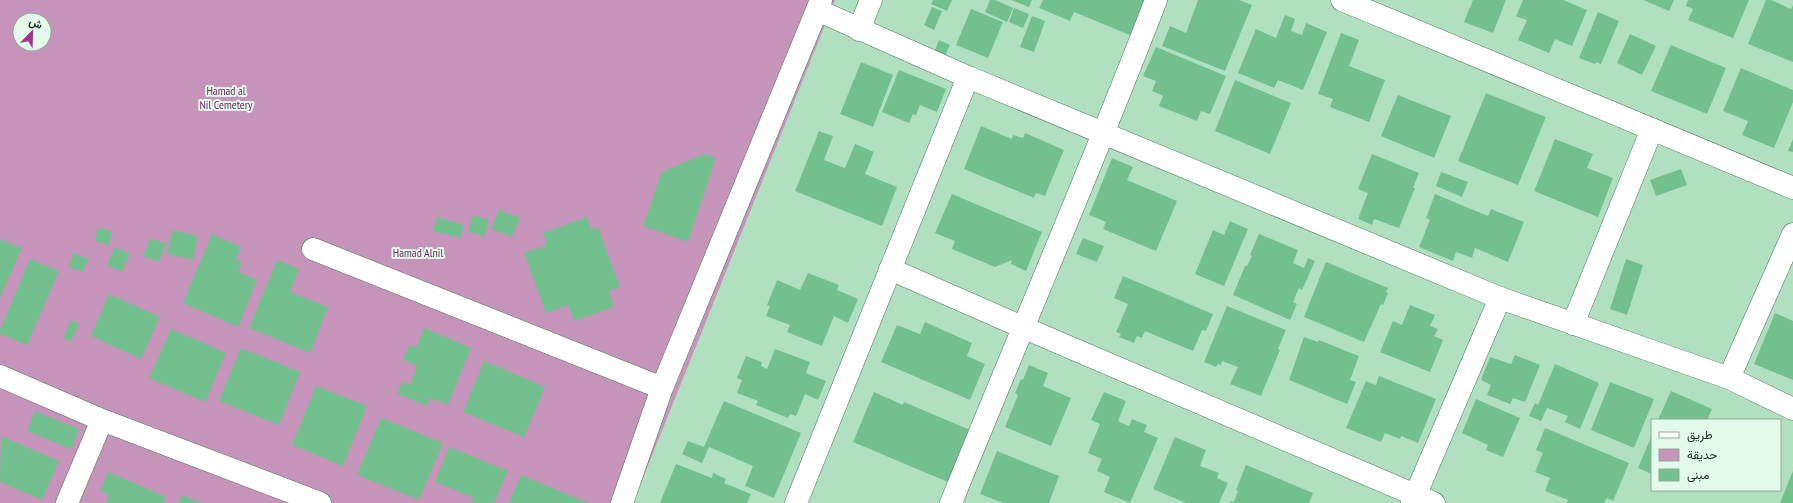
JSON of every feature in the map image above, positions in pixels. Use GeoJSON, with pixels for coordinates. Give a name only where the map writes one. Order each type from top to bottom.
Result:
{"type":"FeatureCollection","features":[{"type":"Feature","properties":{"kind":"street"},"geometry":{"type":"LineString","coordinates":[[859,30],[871,0]]}},
{"type":"Feature","properties":{"kind":"street"},"geometry":{"type":"LineString","coordinates":[[951,503],[1022,327],[1105,133],[1156,0]]}},
{"type":"Feature","properties":{"kind":"street"},"geometry":{"type":"LineString","coordinates":[[1342,0],[1793,188]]}},
{"type":"Feature","properties":{"kind":"street"},"geometry":{"type":"LineString","coordinates":[[622,503],[662,388],[819,5],[859,30],[968,77],[1500,298],[1729,378],[1793,409]]}},
{"type":"Feature","properties":{"kind":"street"},"geometry":{"type":"LineString","coordinates":[[796,503],[968,77]]}},
{"type":"Feature","properties":{"kind":"street"},"geometry":{"type":"LineString","coordinates":[[1573,324],[1652,129]]}},
{"type":"Feature","properties":{"kind":"street"},"geometry":{"type":"LineString","coordinates":[[1729,378],[1793,234]]}},
{"type":"Feature","properties":{"kind":"street"},"geometry":{"type":"LineString","coordinates":[[313,249],[662,388]]}},
{"type":"Feature","properties":{"kind":"street"},"geometry":{"type":"LineString","coordinates":[[890,269],[1420,500],[1500,298]]}},
{"type":"Feature","properties":{"kind":"street"},"geometry":{"type":"LineString","coordinates":[[0,376],[102,420],[320,503]]}},
{"type":"Feature","properties":{"kind":"street"},"geometry":{"type":"LineString","coordinates":[[67,503],[102,420]]}},
{"type":"Feature","properties":{"kind":"green space","name":"Hamad Alnil"},"geometry":{"type":"Polygon","coordinates":[[[0,0],[835,0],[633,503],[0,503],[0,0]]]}},
{"type":"Feature","properties":{"kind":"building"},"geometry":{"type":"Polygon","coordinates":[[[933,0],[952,0],[947,11],[931,4],[933,0]]]}},
{"type":"Feature","properties":{"kind":"building"},"geometry":{"type":"Polygon","coordinates":[[[990,0],[995,0],[1013,8],[1007,22],[985,12],[990,0]]]}},
{"type":"Feature","properties":{"kind":"building"},"geometry":{"type":"Polygon","coordinates":[[[1011,0],[1032,0],[1029,7],[1011,0]]]}},
{"type":"Feature","properties":{"kind":"building"},"geometry":{"type":"Polygon","coordinates":[[[1043,0],[1145,0],[1132,36],[1074,12],[1070,21],[1039,8],[1043,0]]]}},
{"type":"Feature","properties":{"kind":"building"},"geometry":{"type":"Polygon","coordinates":[[[1198,0],[1239,0],[1252,5],[1225,71],[1162,46],[1170,26],[1186,33],[1198,0]]]}},
{"type":"Feature","properties":{"kind":"building"},"geometry":{"type":"Polygon","coordinates":[[[1473,0],[1506,0],[1493,33],[1464,22],[1473,0]]]}},
{"type":"Feature","properties":{"kind":"building"},"geometry":{"type":"Polygon","coordinates":[[[1523,0],[1563,0],[1587,10],[1572,46],[1555,39],[1549,53],[1518,40],[1527,20],[1516,16],[1523,0]]]}},
{"type":"Feature","properties":{"kind":"building"},"geometry":{"type":"Polygon","coordinates":[[[1643,0],[1674,0],[1669,11],[1643,0]]]}},
{"type":"Feature","properties":{"kind":"building"},"geometry":{"type":"Polygon","coordinates":[[[1688,0],[1749,0],[1733,38],[1688,20],[1693,9],[1686,6],[1688,0]]]}},
{"type":"Feature","properties":{"kind":"building"},"geometry":{"type":"Polygon","coordinates":[[[1766,0],[1771,0],[1791,9],[1793,5],[1793,62],[1748,44],[1766,0]]]}},
{"type":"Feature","properties":{"kind":"building"},"geometry":{"type":"Polygon","coordinates":[[[932,7],[942,11],[934,30],[924,25],[932,7]]]}},
{"type":"Feature","properties":{"kind":"building"},"geometry":{"type":"Polygon","coordinates":[[[1014,8],[1029,14],[1023,28],[1009,22],[1014,8]]]}},
{"type":"Feature","properties":{"kind":"building"},"geometry":{"type":"Polygon","coordinates":[[[971,9],[1003,22],[988,58],[956,45],[971,9]]]}},
{"type":"Feature","properties":{"kind":"building"},"geometry":{"type":"Polygon","coordinates":[[[1598,12],[1619,21],[1601,64],[1596,62],[1595,64],[1579,58],[1598,12]]]}},
{"type":"Feature","properties":{"kind":"building"},"geometry":{"type":"Polygon","coordinates":[[[1285,15],[1295,19],[1291,31],[1302,35],[1306,23],[1327,32],[1303,90],[1278,80],[1274,88],[1238,73],[1256,29],[1276,38],[1285,15]]]}},
{"type":"Feature","properties":{"kind":"building"},"geometry":{"type":"Polygon","coordinates":[[[1032,16],[1045,21],[1034,52],[1020,47],[1032,16]]]}},
{"type":"Feature","properties":{"kind":"building"},"geometry":{"type":"Polygon","coordinates":[[[1341,33],[1359,40],[1349,66],[1385,80],[1369,122],[1330,107],[1333,99],[1318,94],[1341,33]]]}},
{"type":"Feature","properties":{"kind":"building"},"geometry":{"type":"Polygon","coordinates":[[[1630,34],[1656,46],[1642,75],[1617,63],[1630,34]]]}},
{"type":"Feature","properties":{"kind":"building"},"geometry":{"type":"Polygon","coordinates":[[[939,40],[950,45],[944,58],[934,53],[939,40]]]}},
{"type":"Feature","properties":{"kind":"building"},"geometry":{"type":"Polygon","coordinates":[[[1671,45],[1726,68],[1707,114],[1651,91],[1671,45]]]}},
{"type":"Feature","properties":{"kind":"building"},"geometry":{"type":"Polygon","coordinates":[[[1156,47],[1226,76],[1210,114],[1201,111],[1197,121],[1159,106],[1163,96],[1152,91],[1156,81],[1143,76],[1156,47]]]}},
{"type":"Feature","properties":{"kind":"building"},"geometry":{"type":"Polygon","coordinates":[[[861,62],[893,75],[873,127],[840,114],[861,62]]]}},
{"type":"Feature","properties":{"kind":"building"},"geometry":{"type":"Polygon","coordinates":[[[1741,68],[1793,90],[1793,102],[1774,148],[1742,135],[1748,121],[1723,111],[1741,68]]]}},
{"type":"Feature","properties":{"kind":"building"},"geometry":{"type":"Polygon","coordinates":[[[899,70],[946,89],[937,112],[920,105],[916,115],[913,114],[909,123],[882,112],[899,70]]]}},
{"type":"Feature","properties":{"kind":"building"},"geometry":{"type":"Polygon","coordinates":[[[1235,80],[1291,103],[1270,154],[1215,131],[1235,80]]]}},
{"type":"Feature","properties":{"kind":"building"},"geometry":{"type":"Polygon","coordinates":[[[1486,93],[1546,117],[1518,185],[1458,161],[1486,93]]]}},
{"type":"Feature","properties":{"kind":"building"},"geometry":{"type":"Polygon","coordinates":[[[1398,95],[1451,116],[1434,158],[1381,136],[1398,95]]]}},
{"type":"Feature","properties":{"kind":"building"},"geometry":{"type":"Polygon","coordinates":[[[981,126],[1012,139],[1013,135],[1023,138],[1025,133],[1064,150],[1045,196],[1036,193],[1034,198],[964,169],[981,126]]]}},
{"type":"Feature","properties":{"kind":"building"},"geometry":{"type":"Polygon","coordinates":[[[819,131],[833,136],[824,160],[845,168],[855,144],[874,152],[865,174],[897,187],[882,226],[795,191],[819,131]]]}},
{"type":"Feature","properties":{"kind":"building"},"geometry":{"type":"Polygon","coordinates":[[[1555,139],[1593,154],[1587,168],[1613,178],[1598,217],[1534,191],[1555,139]]]}},
{"type":"Feature","properties":{"kind":"building"},"geometry":{"type":"Polygon","coordinates":[[[1793,139],[1793,152],[1788,151],[1793,139]]]}},
{"type":"Feature","properties":{"kind":"building"},"geometry":{"type":"Polygon","coordinates":[[[704,154],[716,158],[688,242],[643,226],[662,172],[704,154]]]}},
{"type":"Feature","properties":{"kind":"building"},"geometry":{"type":"Polygon","coordinates":[[[1372,154],[1419,173],[1413,188],[1415,188],[1399,228],[1374,219],[1372,225],[1358,219],[1368,193],[1358,189],[1372,154]]]}},
{"type":"Feature","properties":{"kind":"building"},"geometry":{"type":"Polygon","coordinates":[[[1112,158],[1133,167],[1127,180],[1177,201],[1156,251],[1103,229],[1106,222],[1089,215],[1112,158]]]}},
{"type":"Feature","properties":{"kind":"building"},"geometry":{"type":"Polygon","coordinates":[[[1681,169],[1687,185],[1656,196],[1650,180],[1681,169]]]}},
{"type":"Feature","properties":{"kind":"building"},"geometry":{"type":"Polygon","coordinates":[[[1441,172],[1468,182],[1462,197],[1436,186],[1441,172]]]}},
{"type":"Feature","properties":{"kind":"building"},"geometry":{"type":"Polygon","coordinates":[[[952,194],[1042,232],[1026,271],[1011,264],[1012,260],[995,267],[983,262],[952,249],[955,241],[935,233],[952,194]]]}},
{"type":"Feature","properties":{"kind":"building"},"geometry":{"type":"Polygon","coordinates":[[[1435,194],[1488,216],[1491,209],[1524,222],[1508,262],[1475,248],[1472,258],[1456,252],[1453,261],[1419,247],[1430,220],[1426,218],[1435,194]]]}},
{"type":"Feature","properties":{"kind":"building"},"geometry":{"type":"Polygon","coordinates":[[[499,210],[520,218],[512,237],[491,229],[499,210]]]}},
{"type":"Feature","properties":{"kind":"building"},"geometry":{"type":"Polygon","coordinates":[[[473,215],[489,220],[485,236],[468,232],[473,215]]]}},
{"type":"Feature","properties":{"kind":"building"},"geometry":{"type":"Polygon","coordinates":[[[437,217],[464,225],[460,238],[433,231],[437,217]]]}},
{"type":"Feature","properties":{"kind":"building"},"geometry":{"type":"Polygon","coordinates":[[[587,217],[591,229],[598,227],[620,287],[609,291],[614,307],[574,321],[568,305],[546,313],[524,253],[547,245],[543,233],[587,217]]]}},
{"type":"Feature","properties":{"kind":"building"},"geometry":{"type":"Polygon","coordinates":[[[1230,221],[1248,229],[1224,286],[1195,274],[1213,230],[1224,235],[1230,221]]]}},
{"type":"Feature","properties":{"kind":"building"},"geometry":{"type":"Polygon","coordinates":[[[98,228],[112,231],[109,245],[95,241],[98,228]]]}},
{"type":"Feature","properties":{"kind":"building"},"geometry":{"type":"Polygon","coordinates":[[[172,230],[198,236],[193,260],[167,254],[172,230]]]}},
{"type":"Feature","properties":{"kind":"building"},"geometry":{"type":"Polygon","coordinates":[[[212,234],[241,247],[236,260],[242,262],[238,272],[257,280],[238,327],[183,303],[212,234]]]}},
{"type":"Feature","properties":{"kind":"building"},"geometry":{"type":"Polygon","coordinates":[[[1259,234],[1298,250],[1293,263],[1304,268],[1308,258],[1315,261],[1302,290],[1299,288],[1293,302],[1297,304],[1290,320],[1233,295],[1245,266],[1247,266],[1252,256],[1250,255],[1259,234]]]}},
{"type":"Feature","properties":{"kind":"building"},"geometry":{"type":"Polygon","coordinates":[[[151,238],[166,244],[159,262],[143,256],[151,238]]]}},
{"type":"Feature","properties":{"kind":"building"},"geometry":{"type":"Polygon","coordinates":[[[1083,238],[1104,246],[1097,262],[1076,254],[1083,238]]]}},
{"type":"Feature","properties":{"kind":"building"},"geometry":{"type":"Polygon","coordinates":[[[0,239],[22,248],[0,298],[0,239]]]}},
{"type":"Feature","properties":{"kind":"building"},"geometry":{"type":"Polygon","coordinates":[[[115,247],[130,254],[122,272],[107,265],[115,247]]]}},
{"type":"Feature","properties":{"kind":"building"},"geometry":{"type":"Polygon","coordinates":[[[74,253],[88,259],[83,272],[68,267],[74,253]]]}},
{"type":"Feature","properties":{"kind":"building"},"geometry":{"type":"Polygon","coordinates":[[[30,259],[59,271],[27,345],[0,334],[0,330],[30,259]]]}},
{"type":"Feature","properties":{"kind":"building"},"geometry":{"type":"Polygon","coordinates":[[[1626,259],[1643,265],[1627,315],[1610,309],[1626,259]]]}},
{"type":"Feature","properties":{"kind":"building"},"geometry":{"type":"Polygon","coordinates":[[[277,260],[299,269],[290,292],[328,307],[310,353],[249,328],[277,260]]]}},
{"type":"Feature","properties":{"kind":"building"},"geometry":{"type":"Polygon","coordinates":[[[1326,262],[1388,288],[1386,292],[1388,293],[1383,305],[1381,304],[1364,342],[1304,317],[1326,262]]]}},
{"type":"Feature","properties":{"kind":"building"},"geometry":{"type":"Polygon","coordinates":[[[808,273],[839,285],[837,290],[858,299],[848,323],[834,316],[822,346],[787,332],[790,325],[766,316],[770,306],[767,305],[777,280],[800,290],[808,273]]]}},
{"type":"Feature","properties":{"kind":"building"},"geometry":{"type":"Polygon","coordinates":[[[1123,276],[1213,314],[1206,331],[1202,330],[1193,351],[1145,331],[1142,338],[1137,336],[1134,343],[1119,337],[1121,334],[1116,332],[1128,304],[1114,298],[1123,276]]]}},
{"type":"Feature","properties":{"kind":"building"},"geometry":{"type":"Polygon","coordinates":[[[109,294],[160,317],[141,359],[91,336],[109,294]]]}},
{"type":"Feature","properties":{"kind":"building"},"geometry":{"type":"Polygon","coordinates":[[[1410,305],[1435,315],[1430,326],[1438,329],[1434,336],[1443,340],[1430,372],[1380,352],[1393,321],[1402,325],[1410,305]]]}},
{"type":"Feature","properties":{"kind":"building"},"geometry":{"type":"Polygon","coordinates":[[[1227,306],[1286,330],[1278,349],[1280,350],[1261,396],[1230,384],[1238,367],[1222,361],[1221,365],[1218,364],[1216,367],[1204,362],[1227,306]]]}},
{"type":"Feature","properties":{"kind":"building"},"geometry":{"type":"Polygon","coordinates":[[[1775,313],[1793,321],[1793,380],[1754,364],[1775,313]]]}},
{"type":"Feature","properties":{"kind":"building"},"geometry":{"type":"Polygon","coordinates":[[[71,320],[79,324],[71,341],[63,338],[71,320]]]}},
{"type":"Feature","properties":{"kind":"building"},"geometry":{"type":"Polygon","coordinates":[[[925,322],[972,343],[967,356],[985,364],[970,400],[881,362],[897,325],[920,334],[925,322]]]}},
{"type":"Feature","properties":{"kind":"building"},"geometry":{"type":"Polygon","coordinates":[[[424,328],[471,348],[448,405],[430,398],[427,406],[397,394],[402,382],[410,385],[417,366],[403,360],[409,345],[416,348],[424,328]]]}},
{"type":"Feature","properties":{"kind":"building"},"geometry":{"type":"Polygon","coordinates":[[[171,329],[226,353],[205,402],[149,378],[171,329]]]}},
{"type":"Feature","properties":{"kind":"building"},"geometry":{"type":"Polygon","coordinates":[[[1304,337],[1318,342],[1319,340],[1359,356],[1350,380],[1356,382],[1347,404],[1289,380],[1304,337]]]}},
{"type":"Feature","properties":{"kind":"building"},"geometry":{"type":"Polygon","coordinates":[[[241,348],[300,372],[279,425],[219,401],[241,348]]]}},
{"type":"Feature","properties":{"kind":"building"},"geometry":{"type":"Polygon","coordinates":[[[775,349],[810,362],[806,373],[826,381],[818,400],[805,394],[796,416],[790,414],[788,418],[756,405],[758,401],[737,393],[742,380],[737,378],[746,356],[762,362],[761,366],[767,369],[775,349]]]}},
{"type":"Feature","properties":{"kind":"building"},"geometry":{"type":"Polygon","coordinates":[[[1515,355],[1540,365],[1525,402],[1513,398],[1510,404],[1487,395],[1491,385],[1481,380],[1490,357],[1511,364],[1515,355]]]}},
{"type":"Feature","properties":{"kind":"building"},"geometry":{"type":"Polygon","coordinates":[[[484,361],[545,387],[524,437],[463,412],[484,361]]]}},
{"type":"Feature","properties":{"kind":"building"},"geometry":{"type":"Polygon","coordinates":[[[1555,364],[1599,383],[1580,429],[1565,422],[1568,416],[1547,408],[1541,421],[1529,416],[1535,403],[1538,405],[1555,364]]]}},
{"type":"Feature","properties":{"kind":"building"},"geometry":{"type":"Polygon","coordinates":[[[1029,365],[1048,373],[1043,386],[1071,398],[1051,446],[1005,427],[1018,395],[1015,393],[1021,379],[1023,380],[1029,365]]]}},
{"type":"Feature","properties":{"kind":"building"},"geometry":{"type":"Polygon","coordinates":[[[1379,376],[1436,399],[1418,443],[1401,436],[1400,439],[1385,433],[1381,442],[1346,428],[1366,381],[1376,385],[1379,376]]]}},
{"type":"Feature","properties":{"kind":"building"},"geometry":{"type":"Polygon","coordinates":[[[1610,382],[1654,399],[1634,448],[1591,430],[1610,382]]]}},
{"type":"Feature","properties":{"kind":"building"},"geometry":{"type":"Polygon","coordinates":[[[316,386],[367,406],[343,466],[292,445],[316,386]]]}},
{"type":"Feature","properties":{"kind":"building"},"geometry":{"type":"Polygon","coordinates":[[[1671,391],[1712,409],[1707,419],[1658,419],[1671,391]]]}},
{"type":"Feature","properties":{"kind":"building"},"geometry":{"type":"Polygon","coordinates":[[[874,392],[903,405],[904,402],[970,430],[948,482],[853,442],[874,392]]]}},
{"type":"Feature","properties":{"kind":"building"},"geometry":{"type":"Polygon","coordinates":[[[1104,392],[1126,401],[1118,421],[1129,426],[1132,419],[1147,425],[1144,432],[1158,438],[1130,503],[1104,492],[1110,477],[1097,471],[1102,459],[1088,453],[1100,424],[1091,420],[1104,392]]]}},
{"type":"Feature","properties":{"kind":"building"},"geometry":{"type":"Polygon","coordinates":[[[1476,399],[1520,418],[1503,457],[1486,450],[1488,445],[1462,433],[1476,399]]]}},
{"type":"Feature","properties":{"kind":"building"},"geometry":{"type":"Polygon","coordinates":[[[724,401],[801,433],[774,498],[745,486],[753,466],[709,447],[702,463],[682,454],[688,441],[704,447],[724,401]]]}},
{"type":"Feature","properties":{"kind":"building"},"geometry":{"type":"Polygon","coordinates":[[[35,411],[79,429],[71,449],[27,431],[35,411]]]}},
{"type":"Feature","properties":{"kind":"building"},"geometry":{"type":"Polygon","coordinates":[[[381,418],[443,443],[419,500],[357,475],[381,418]]]}},
{"type":"Feature","properties":{"kind":"building"},"geometry":{"type":"Polygon","coordinates":[[[1545,428],[1629,463],[1613,501],[1607,498],[1604,503],[1567,503],[1568,500],[1545,491],[1550,478],[1535,472],[1543,453],[1536,450],[1545,428]]]}},
{"type":"Feature","properties":{"kind":"building"},"geometry":{"type":"Polygon","coordinates":[[[1,436],[59,461],[42,500],[0,482],[1,436]]]}},
{"type":"Feature","properties":{"kind":"building"},"geometry":{"type":"Polygon","coordinates":[[[1175,437],[1206,450],[1200,466],[1219,473],[1217,478],[1228,483],[1219,503],[1186,503],[1153,489],[1175,437]]]}},
{"type":"Feature","properties":{"kind":"building"},"geometry":{"type":"Polygon","coordinates":[[[1651,437],[1651,474],[1638,468],[1651,437]]]}},
{"type":"Feature","properties":{"kind":"building"},"geometry":{"type":"Polygon","coordinates":[[[449,447],[508,471],[494,503],[473,503],[474,498],[435,482],[449,447]]]}},
{"type":"Feature","properties":{"kind":"building"},"geometry":{"type":"Polygon","coordinates":[[[997,451],[1059,476],[1049,503],[1003,503],[980,494],[997,451]]]}},
{"type":"Feature","properties":{"kind":"building"},"geometry":{"type":"Polygon","coordinates":[[[676,464],[712,478],[713,473],[726,479],[724,483],[751,494],[747,503],[660,503],[676,464]]]}},
{"type":"Feature","properties":{"kind":"building"},"geometry":{"type":"Polygon","coordinates":[[[1246,465],[1313,493],[1309,503],[1230,503],[1231,501],[1234,502],[1238,491],[1236,490],[1246,465]]]}},
{"type":"Feature","properties":{"kind":"building"},"geometry":{"type":"Polygon","coordinates":[[[1793,471],[1793,503],[1780,503],[1793,471]]]}},
{"type":"Feature","properties":{"kind":"building"},"geometry":{"type":"Polygon","coordinates":[[[108,472],[166,497],[163,503],[106,503],[109,495],[100,491],[108,472]]]}},
{"type":"Feature","properties":{"kind":"building"},"geometry":{"type":"Polygon","coordinates":[[[521,475],[588,503],[509,503],[521,475]]]}},
{"type":"Feature","properties":{"kind":"building"},"geometry":{"type":"Polygon","coordinates":[[[182,495],[201,503],[179,503],[182,495]]]}},
{"type":"Feature","properties":{"kind":"park label","name":"Hamad al Nil Cemetery"},"geometry":{"type":"Point","coordinates":[226,97]}}]}
